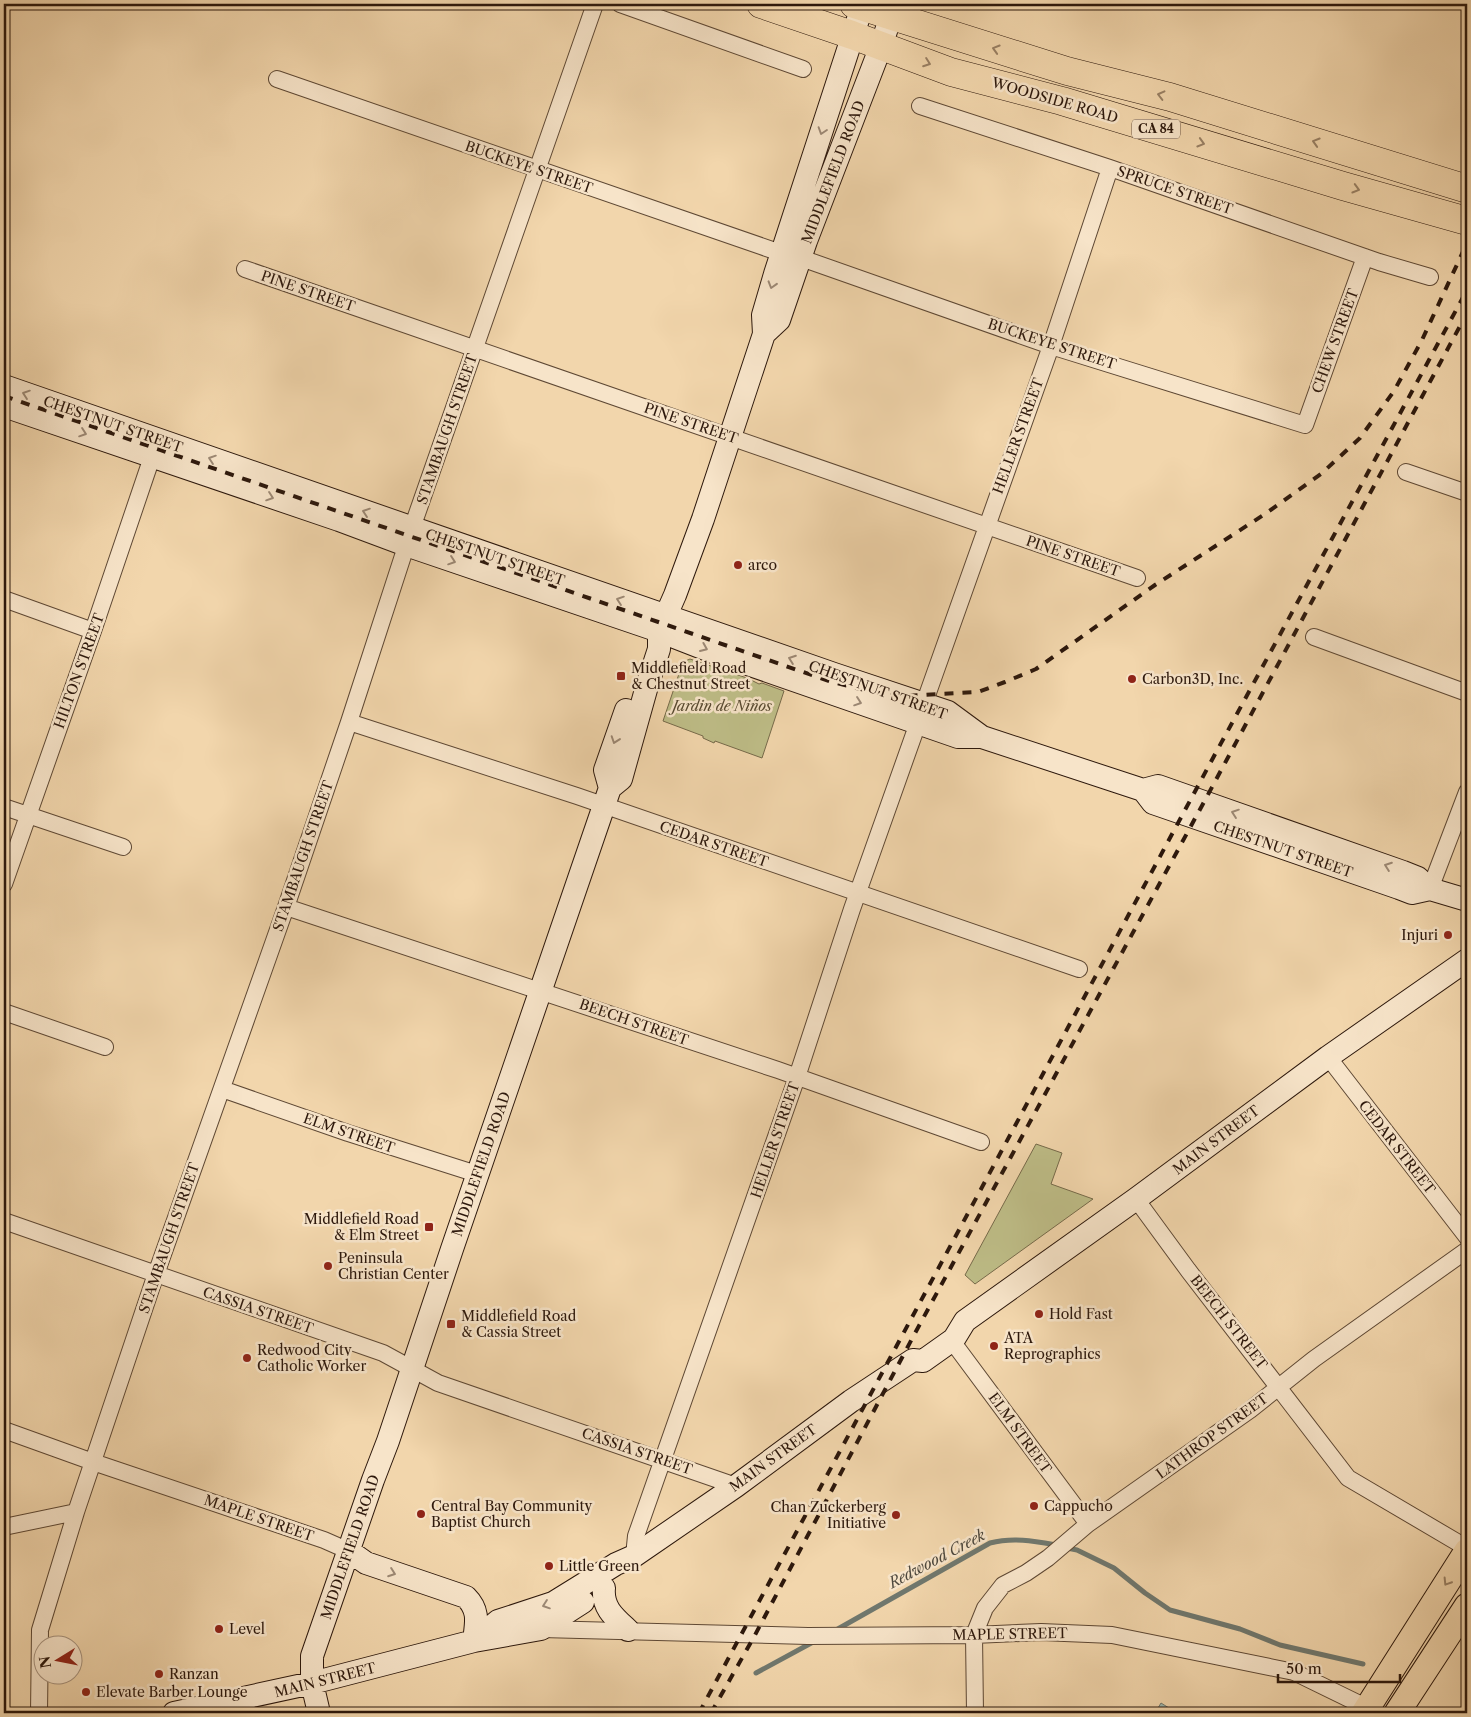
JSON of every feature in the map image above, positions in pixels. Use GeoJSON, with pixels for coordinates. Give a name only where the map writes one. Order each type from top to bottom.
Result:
{"type":"FeatureCollection","features":[{"type":"Feature","properties":{"kind":"highway","name":"WOODSIDE ROAD"},"geometry":{"type":"LineString","coordinates":[[761,4],[951,72],[1062,101],[1467,221]]}},
{"type":"Feature","properties":{"kind":"highway","name":"CA 84"},"geometry":{"type":"LineString","coordinates":[[860,5],[893,10],[1067,71],[1170,97],[1457,186]]}},
{"type":"Feature","properties":{"kind":"main road"},"geometry":{"type":"LineString","coordinates":[[1370,1711],[1467,1550]]}},
{"type":"Feature","properties":{"kind":"main road"},"geometry":{"type":"LineString","coordinates":[[1397,1713],[1467,1606]]}},
{"type":"Feature","properties":{"kind":"street","name":"STAMBAUGH STREET"},"geometry":{"type":"LineString","coordinates":[[39,1713],[40,1630],[76,1512],[156,1274],[286,907],[409,537],[595,4]]}},
{"type":"Feature","properties":{"kind":"street"},"geometry":{"type":"LineString","coordinates":[[620,4],[803,69]]}},
{"type":"Feature","properties":{"kind":"street","name":"MIDDLEFIELD ROAD"},"geometry":{"type":"LineString","coordinates":[[319,1713],[312,1684],[312,1656],[388,1442],[477,1174],[608,798],[621,778],[646,686],[660,649],[662,623],[696,536],[764,334],[779,320],[791,256],[860,5]]}},
{"type":"Feature","properties":{"kind":"street","name":"MIDDLEFIELD ROAD"},"geometry":{"type":"LineString","coordinates":[[791,256],[882,46],[893,10]]}},
{"type":"Feature","properties":{"kind":"street","name":"BUCKEYE STREET"},"geometry":{"type":"LineString","coordinates":[[277,80],[1051,346],[1305,425]]}},
{"type":"Feature","properties":{"kind":"street","name":"SPRUCE STREET"},"geometry":{"type":"LineString","coordinates":[[920,106],[1110,168],[1365,257],[1430,277]]}},
{"type":"Feature","properties":{"kind":"street","name":"HELLER STREET"},"geometry":{"type":"LineString","coordinates":[[634,1556],[636,1536],[797,1077],[857,894],[1051,346],[1110,168]]}},
{"type":"Feature","properties":{"kind":"street","name":"CHEW STREET"},"geometry":{"type":"LineString","coordinates":[[1305,425],[1365,257]]}},
{"type":"Feature","properties":{"kind":"street","name":"PINE STREET"},"geometry":{"type":"LineString","coordinates":[[245,269],[1137,578]]}},
{"type":"Feature","properties":{"kind":"street","name":"CHESTNUT STREET"},"geometry":{"type":"LineString","coordinates":[[4,386],[409,537],[921,713],[948,712],[982,737],[1143,790],[1153,803],[1412,893],[1430,889],[1467,900]]}},
{"type":"Feature","properties":{"kind":"street","name":"CHESTNUT STREET"},"geometry":{"type":"LineString","coordinates":[[4,406],[339,520],[409,537]]}},
{"type":"Feature","properties":{"kind":"street","name":"HILTON STREET"},"geometry":{"type":"LineString","coordinates":[[4,884],[152,457]]}},
{"type":"Feature","properties":{"kind":"street"},"geometry":{"type":"LineString","coordinates":[[1406,472],[1467,493]]}},
{"type":"Feature","properties":{"kind":"street"},"geometry":{"type":"LineString","coordinates":[[4,599],[93,631]]}},
{"type":"Feature","properties":{"kind":"street"},"geometry":{"type":"LineString","coordinates":[[1314,637],[1467,692]]}},
{"type":"Feature","properties":{"kind":"street","name":"CEDAR STREET"},"geometry":{"type":"LineString","coordinates":[[349,722],[566,793],[608,798],[857,894],[1079,969]]}},
{"type":"Feature","properties":{"kind":"street"},"geometry":{"type":"LineString","coordinates":[[1430,889],[1467,792]]}},
{"type":"Feature","properties":{"kind":"street"},"geometry":{"type":"LineString","coordinates":[[4,808],[123,847]]}},
{"type":"Feature","properties":{"kind":"street","name":"BEECH STREET"},"geometry":{"type":"LineString","coordinates":[[286,907],[797,1077],[981,1142]]}},
{"type":"Feature","properties":{"kind":"street","name":"MAIN STREET"},"geometry":{"type":"LineString","coordinates":[[913,1360],[915,1350],[946,1326],[965,1321],[1136,1199],[1328,1057],[1467,960]]}},
{"type":"Feature","properties":{"kind":"street"},"geometry":{"type":"LineString","coordinates":[[4,1012],[105,1048]]}},
{"type":"Feature","properties":{"kind":"street","name":"CEDAR STREET"},"geometry":{"type":"LineString","coordinates":[[1328,1057],[1467,1236]]}},
{"type":"Feature","properties":{"kind":"street","name":"ELM STREET"},"geometry":{"type":"LineString","coordinates":[[222,1089],[348,1133],[477,1174]]}},
{"type":"Feature","properties":{"kind":"street","name":"BEECH STREET"},"geometry":{"type":"LineString","coordinates":[[1136,1199],[1188,1270],[1348,1478],[1467,1550]]}},
{"type":"Feature","properties":{"kind":"street","name":"CASSIA STREET"},"geometry":{"type":"LineString","coordinates":[[4,1221],[383,1353],[438,1383],[736,1486]]}},
{"type":"Feature","properties":{"kind":"street","name":"LATHROP STREET"},"geometry":{"type":"LineString","coordinates":[[974,1635],[985,1608],[1003,1585],[1026,1573],[1048,1558],[1088,1524],[1467,1250]]}},
{"type":"Feature","properties":{"kind":"street","name":"MAIN STREET"},"geometry":{"type":"LineString","coordinates":[[474,1641],[498,1621],[552,1604],[616,1564],[634,1556],[736,1486],[851,1401],[913,1360],[923,1361],[952,1341],[965,1321]]}},
{"type":"Feature","properties":{"kind":"street","name":"ELM STREET"},"geometry":{"type":"LineString","coordinates":[[952,1341],[1088,1524]]}},
{"type":"Feature","properties":{"kind":"street","name":"MAPLE STREET"},"geometry":{"type":"LineString","coordinates":[[4,1430],[268,1521],[349,1551],[366,1563],[466,1597],[474,1605],[477,1616],[474,1641]]}},
{"type":"Feature","properties":{"kind":"street"},"geometry":{"type":"LineString","coordinates":[[4,1527],[76,1512]]}},
{"type":"Feature","properties":{"kind":"street","name":"MAIN STREET"},"geometry":{"type":"LineString","coordinates":[[174,1713],[312,1684],[474,1641],[541,1629],[604,1588],[624,1570],[634,1556]]}},
{"type":"Feature","properties":{"kind":"street"},"geometry":{"type":"LineString","coordinates":[[604,1588],[603,1599],[610,1613],[628,1630]]}},
{"type":"Feature","properties":{"kind":"street","name":"MAPLE STREET"},"geometry":{"type":"LineString","coordinates":[[541,1629],[808,1636],[974,1635],[1042,1632],[1112,1635],[1294,1672],[1370,1711]]}},
{"type":"Feature","properties":{"kind":"street"},"geometry":{"type":"LineString","coordinates":[[974,1635],[975,1713]]}},
{"type":"Feature","properties":{"kind":"green space","name":"Jardin de Niños"},"geometry":{"type":"Polygon","coordinates":[[[690,659],[784,691],[762,758],[715,741],[714,743],[703,738],[703,736],[663,721],[683,662],[690,659]]]}},
{"type":"Feature","properties":{"kind":"green space"},"geometry":{"type":"Polygon","coordinates":[[[1036,1144],[1062,1153],[1051,1184],[1093,1199],[975,1284],[965,1275],[1036,1144]]]}},
{"type":"Feature","properties":{"kind":"water"},"geometry":{"type":"Polygon","coordinates":[[[1161,1703],[1177,1713],[1155,1713],[1161,1703]]]}},
{"type":"Feature","properties":{"kind":"waterway","name":"Redwood Creek"},"geometry":{"type":"LineString","coordinates":[[836,1630],[990,1543],[1015,1540],[1056,1545]]}},
{"type":"Feature","properties":{"kind":"waterway","name":"Redwood Creek"},"geometry":{"type":"LineString","coordinates":[[1067,1548],[1077,1550],[1114,1568],[1170,1610],[1240,1629],[1280,1645],[1363,1664]]}},
{"type":"Feature","properties":{"kind":"waterway","name":"Redwood Creek"},"geometry":{"type":"LineString","coordinates":[[756,1673],[815,1641]]}},
{"type":"Feature","properties":{"kind":"railway"},"geometry":{"type":"LineString","coordinates":[[4,396],[832,682],[873,692],[904,696],[978,692],[1036,669],[1155,585],[1265,514],[1321,474],[1360,438],[1394,391],[1422,340],[1467,243]]}},
{"type":"Feature","properties":{"kind":"railway"},"geometry":{"type":"LineString","coordinates":[[699,1713],[1467,290]]}},
{"type":"Feature","properties":{"kind":"railway"},"geometry":{"type":"LineString","coordinates":[[711,1713],[755,1635],[914,1335],[1467,313]]}},
{"type":"Feature","properties":{"kind":"place","name":"arco"},"geometry":{"type":"Point","coordinates":[738,565]}},
{"type":"Feature","properties":{"kind":"place","name":"Middlefield Road & Chestnut Street"},"geometry":{"type":"Point","coordinates":[621,676]}},
{"type":"Feature","properties":{"kind":"place","name":"Carbon3D, Inc."},"geometry":{"type":"Point","coordinates":[1132,679]}},
{"type":"Feature","properties":{"kind":"place","name":"Injuri"},"geometry":{"type":"Point","coordinates":[1448,935]}},
{"type":"Feature","properties":{"kind":"place","name":"Middlefield Road & Elm Street"},"geometry":{"type":"Point","coordinates":[429,1227]}},
{"type":"Feature","properties":{"kind":"place","name":"Peninsula Christian Center"},"geometry":{"type":"Point","coordinates":[328,1266]}},
{"type":"Feature","properties":{"kind":"place","name":"Hold Fast"},"geometry":{"type":"Point","coordinates":[1039,1314]}},
{"type":"Feature","properties":{"kind":"place","name":"Middlefield Road & Cassia Street"},"geometry":{"type":"Point","coordinates":[451,1324]}},
{"type":"Feature","properties":{"kind":"place","name":"ATA Reprographics"},"geometry":{"type":"Point","coordinates":[994,1346]}},
{"type":"Feature","properties":{"kind":"place","name":"Redwood City Catholic Worker"},"geometry":{"type":"Point","coordinates":[247,1358]}},
{"type":"Feature","properties":{"kind":"place","name":"Cappucho"},"geometry":{"type":"Point","coordinates":[1034,1506]}},
{"type":"Feature","properties":{"kind":"place","name":"Central Bay Community Baptist Church"},"geometry":{"type":"Point","coordinates":[421,1514]}},
{"type":"Feature","properties":{"kind":"place","name":"Chan Zuckerberg Initiative"},"geometry":{"type":"Point","coordinates":[896,1515]}},
{"type":"Feature","properties":{"kind":"place","name":"Little Green"},"geometry":{"type":"Point","coordinates":[549,1566]}},
{"type":"Feature","properties":{"kind":"place","name":"Level"},"geometry":{"type":"Point","coordinates":[219,1629]}},
{"type":"Feature","properties":{"kind":"place","name":"Ranzan"},"geometry":{"type":"Point","coordinates":[159,1674]}},
{"type":"Feature","properties":{"kind":"place","name":"Elevate Barber Lounge"},"geometry":{"type":"Point","coordinates":[86,1692]}}]}
